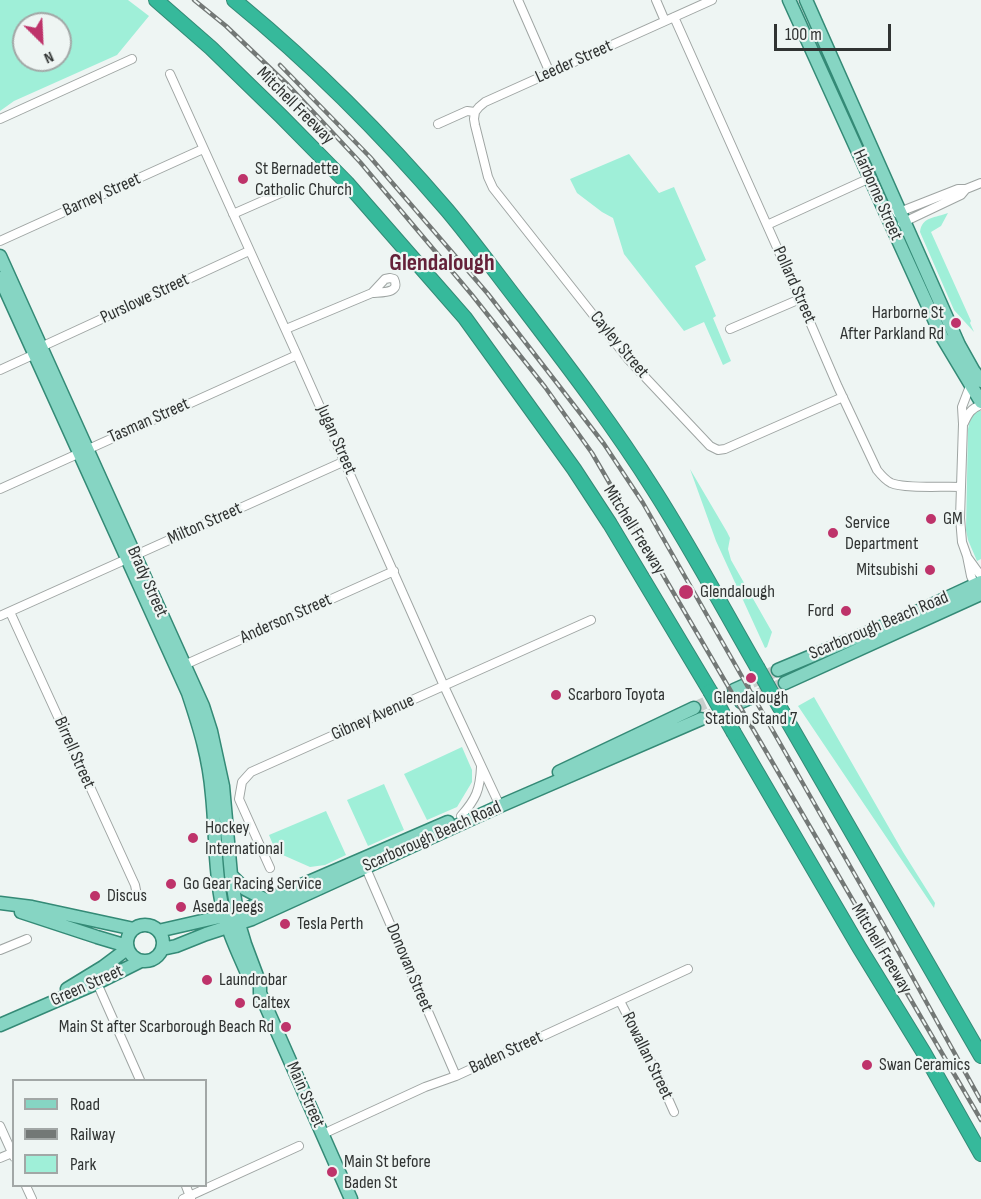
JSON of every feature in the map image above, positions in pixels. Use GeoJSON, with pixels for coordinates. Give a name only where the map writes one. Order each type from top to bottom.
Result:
{"type":"FeatureCollection","features":[{"type":"Feature","properties":{"kind":"highway","name":"Mitchell Freeway"},"geometry":{"type":"LineString","coordinates":[[156,0],[211,48],[347,183],[465,318],[531,409],[586,487],[641,574],[859,947],[924,1053],[981,1154]]}},
{"type":"Feature","properties":{"kind":"highway","name":"Mitchell Freeway"},"geometry":{"type":"LineString","coordinates":[[234,0],[299,57],[408,165],[578,378],[642,472],[689,548],[981,1056]]}},
{"type":"Feature","properties":{"kind":"main road","name":"Harborne Street"},"geometry":{"type":"LineString","coordinates":[[789,0],[942,337],[976,383]]}},
{"type":"Feature","properties":{"kind":"main road","name":"Harborne Street"},"geometry":{"type":"LineString","coordinates":[[806,0],[976,383],[981,404]]}},
{"type":"Feature","properties":{"kind":"main road"},"geometry":{"type":"LineString","coordinates":[[842,118],[856,112]]}},
{"type":"Feature","properties":{"kind":"main road","name":"Brady Street"},"geometry":{"type":"LineString","coordinates":[[0,256],[38,351]]}},
{"type":"Feature","properties":{"kind":"main road","name":"Brady Street"},"geometry":{"type":"LineString","coordinates":[[0,278],[38,351],[181,667],[203,706],[223,786],[231,875],[232,920]]}},
{"type":"Feature","properties":{"kind":"main road","name":"Scarborough Beach Road"},"geometry":{"type":"LineString","coordinates":[[778,670],[979,586]]}},
{"type":"Feature","properties":{"kind":"main road","name":"Scarborough Beach Road"},"geometry":{"type":"LineString","coordinates":[[785,682],[979,586]]}},
{"type":"Feature","properties":{"kind":"main road","name":"Brady Street"},"geometry":{"type":"LineString","coordinates":[[181,667],[207,755],[219,882],[232,920]]}},
{"type":"Feature","properties":{"kind":"main road","name":"Scarborough Beach Road"},"geometry":{"type":"LineString","coordinates":[[158,931],[232,920],[698,714]]}},
{"type":"Feature","properties":{"kind":"main road","name":"Scarborough Beach Road"},"geometry":{"type":"LineString","coordinates":[[162,949],[206,934],[267,900],[364,863],[461,816],[499,803]]}},
{"type":"Feature","properties":{"kind":"main road"},"geometry":{"type":"LineString","coordinates":[[231,875],[245,889],[267,900]]}},
{"type":"Feature","properties":{"kind":"main road"},"geometry":{"type":"LineString","coordinates":[[0,904],[32,907],[134,928],[146,925],[153,927],[162,939],[162,949],[154,959],[141,961],[133,957],[127,947],[128,936],[134,928]]}},
{"type":"Feature","properties":{"kind":"main road"},"geometry":{"type":"LineString","coordinates":[[0,904],[127,947]]}},
{"type":"Feature","properties":{"kind":"main road","name":"Main Street"},"geometry":{"type":"LineString","coordinates":[[232,920],[234,943],[253,987],[259,990]]}},
{"type":"Feature","properties":{"kind":"main road","name":"Main Street"},"geometry":{"type":"LineString","coordinates":[[232,920],[260,984],[259,990],[351,1199]]}},
{"type":"Feature","properties":{"kind":"main road"},"geometry":{"type":"LineString","coordinates":[[206,934],[234,943]]}},
{"type":"Feature","properties":{"kind":"main road","name":"Green Street"},"geometry":{"type":"LineString","coordinates":[[33,1010],[104,967],[127,947]]}},
{"type":"Feature","properties":{"kind":"main road","name":"Green Street"},"geometry":{"type":"LineString","coordinates":[[0,1025],[97,983],[141,961]]}},
{"type":"Feature","properties":{"kind":"street"},"geometry":{"type":"LineString","coordinates":[[518,0],[550,73]]}},
{"type":"Feature","properties":{"kind":"street"},"geometry":{"type":"LineString","coordinates":[[656,0],[665,21]]}},
{"type":"Feature","properties":{"kind":"street","name":"Leeder Street"},"geometry":{"type":"LineString","coordinates":[[438,124],[467,111],[475,112],[486,102],[712,0]]}},
{"type":"Feature","properties":{"kind":"street","name":"Pollard Street"},"geometry":{"type":"LineString","coordinates":[[674,17],[873,464],[886,480],[901,486],[962,487]]}},
{"type":"Feature","properties":{"kind":"street"},"geometry":{"type":"LineString","coordinates":[[0,119],[132,58]]}},
{"type":"Feature","properties":{"kind":"street","name":"Jugan Street"},"geometry":{"type":"LineString","coordinates":[[170,74],[444,686],[499,803]]}},
{"type":"Feature","properties":{"kind":"street","name":"Cayley Street"},"geometry":{"type":"LineString","coordinates":[[475,112],[475,125],[493,188],[628,359],[710,446],[718,450],[725,449],[843,397]]}},
{"type":"Feature","properties":{"kind":"street","name":"Barney Street"},"geometry":{"type":"LineString","coordinates":[[0,241],[203,149]]}},
{"type":"Feature","properties":{"kind":"street"},"geometry":{"type":"LineString","coordinates":[[767,225],[870,178]]}},
{"type":"Feature","properties":{"kind":"street"},"geometry":{"type":"LineString","coordinates":[[890,223],[958,189],[966,189],[981,183]]}},
{"type":"Feature","properties":{"kind":"street"},"geometry":{"type":"LineString","coordinates":[[233,214],[284,192]]}},
{"type":"Feature","properties":{"kind":"street","name":"Purslowe Street"},"geometry":{"type":"LineString","coordinates":[[0,370],[249,251]]}},
{"type":"Feature","properties":{"kind":"street"},"geometry":{"type":"LineString","coordinates":[[286,329],[372,293]]}},
{"type":"Feature","properties":{"kind":"street"},"geometry":{"type":"LineString","coordinates":[[730,329],[800,299]]}},
{"type":"Feature","properties":{"kind":"street","name":"Tasman Street"},"geometry":{"type":"LineString","coordinates":[[0,489],[297,355]]}},
{"type":"Feature","properties":{"kind":"street"},"geometry":{"type":"LineString","coordinates":[[976,383],[962,407],[961,530],[971,576],[979,586]]}},
{"type":"Feature","properties":{"kind":"street","name":"Harborne Street"},"geometry":{"type":"LineString","coordinates":[[963,424],[969,412],[981,404]]}},
{"type":"Feature","properties":{"kind":"street","name":"Milton Street"},"geometry":{"type":"LineString","coordinates":[[0,616],[345,461]]}},
{"type":"Feature","properties":{"kind":"street","name":"Anderson Street"},"geometry":{"type":"LineString","coordinates":[[181,667],[394,570]]}},
{"type":"Feature","properties":{"kind":"street","name":"Birrell Street"},"geometry":{"type":"LineString","coordinates":[[10,612],[135,885],[137,895]]}},
{"type":"Feature","properties":{"kind":"street","name":"Gibney Avenue"},"geometry":{"type":"LineString","coordinates":[[270,868],[239,799],[242,782],[251,772],[591,620]]}},
{"type":"Feature","properties":{"kind":"street"},"geometry":{"type":"LineString","coordinates":[[461,816],[478,792],[481,782],[481,762]]}},
{"type":"Feature","properties":{"kind":"street","name":"Donovan Street"},"geometry":{"type":"LineString","coordinates":[[364,863],[456,1076]]}},
{"type":"Feature","properties":{"kind":"street"},"geometry":{"type":"LineString","coordinates":[[0,950],[27,939]]}},
{"type":"Feature","properties":{"kind":"street","name":"Baden Street"},"geometry":{"type":"LineString","coordinates":[[323,1134],[456,1076],[688,969]]}},
{"type":"Feature","properties":{"kind":"street"},"geometry":{"type":"LineString","coordinates":[[97,983],[140,1079]]}},
{"type":"Feature","properties":{"kind":"street","name":"Rowallan Street"},"geometry":{"type":"LineString","coordinates":[[620,1000],[674,1112]]}},
{"type":"Feature","properties":{"kind":"street"},"geometry":{"type":"LineString","coordinates":[[0,1126],[12,1153]]}},
{"type":"Feature","properties":{"kind":"street"},"geometry":{"type":"LineString","coordinates":[[188,1198],[299,1146]]}},
{"type":"Feature","properties":{"kind":"green space"},"geometry":{"type":"Polygon","coordinates":[[[0,0],[128,0],[149,16],[117,55],[14,101],[0,111],[0,0]]]}},
{"type":"Feature","properties":{"kind":"green space"},"geometry":{"type":"Polygon","coordinates":[[[629,154],[659,193],[674,187],[706,260],[695,266],[716,316],[713,318],[731,361],[723,365],[704,322],[684,331],[624,254],[613,218],[577,193],[570,179],[629,154]]]}},
{"type":"Feature","properties":{"kind":"green space"},"geometry":{"type":"Polygon","coordinates":[[[948,213],[941,226],[931,232],[974,332],[954,310],[920,232],[927,220],[948,213]]]}},
{"type":"Feature","properties":{"kind":"green space"},"geometry":{"type":"Polygon","coordinates":[[[981,411],[981,559],[977,561],[966,530],[968,429],[971,415],[981,411]]]}},
{"type":"Feature","properties":{"kind":"green space"},"geometry":{"type":"Polygon","coordinates":[[[690,469],[727,532],[730,538],[728,549],[731,560],[772,632],[765,648],[716,541],[690,469]]]}},
{"type":"Feature","properties":{"kind":"green space"},"geometry":{"type":"Polygon","coordinates":[[[814,697],[935,903],[934,908],[798,706],[814,697]]]}},
{"type":"Feature","properties":{"kind":"green space"},"geometry":{"type":"Polygon","coordinates":[[[462,747],[472,770],[472,782],[457,807],[427,820],[404,774],[462,747]]]}},
{"type":"Feature","properties":{"kind":"green space"},"geometry":{"type":"Polygon","coordinates":[[[384,784],[404,830],[368,846],[347,800],[384,784]]]}},
{"type":"Feature","properties":{"kind":"green space"},"geometry":{"type":"Polygon","coordinates":[[[326,811],[346,855],[325,865],[310,867],[276,852],[269,835],[326,811]]]}},
{"type":"Feature","properties":{"kind":"tunnel"},"geometry":{"type":"LineString","coordinates":[[752,682],[778,670]]}},
{"type":"Feature","properties":{"kind":"tunnel"},"geometry":{"type":"LineString","coordinates":[[759,694],[785,683]]}},
{"type":"Feature","properties":{"kind":"tunnel"},"geometry":{"type":"LineString","coordinates":[[694,708],[725,694]]}},
{"type":"Feature","properties":{"kind":"tunnel"},"geometry":{"type":"LineString","coordinates":[[701,719],[732,706]]}},
{"type":"Feature","properties":{"kind":"railway"},"geometry":{"type":"LineString","coordinates":[[194,0],[226,26],[288,85],[360,162],[472,295],[545,387],[592,453],[981,1120]]}},
{"type":"Feature","properties":{"kind":"railway"},"geometry":{"type":"LineString","coordinates":[[280,65],[370,157],[488,294],[604,444],[643,503],[887,931],[981,1101]]}},
{"type":"Feature","properties":{"kind":"place","name":"St Bernadette Catholic Church"},"geometry":{"type":"Point","coordinates":[243,179]}},
{"type":"Feature","properties":{"kind":"place","name":"Harborne St After Parkland Rd"},"geometry":{"type":"Point","coordinates":[956,323]}},
{"type":"Feature","properties":{"kind":"place","name":"GM"},"geometry":{"type":"Point","coordinates":[931,519]}},
{"type":"Feature","properties":{"kind":"place","name":"Service Department"},"geometry":{"type":"Point","coordinates":[833,533]}},
{"type":"Feature","properties":{"kind":"place","name":"Mitsubishi"},"geometry":{"type":"Point","coordinates":[930,570]}},
{"type":"Feature","properties":{"kind":"place","name":"Glendalough"},"geometry":{"type":"Point","coordinates":[686,592]}},
{"type":"Feature","properties":{"kind":"place","name":"Ford"},"geometry":{"type":"Point","coordinates":[846,611]}},
{"type":"Feature","properties":{"kind":"place","name":"Glendalough Station Stand 7"},"geometry":{"type":"Point","coordinates":[751,678]}},
{"type":"Feature","properties":{"kind":"place","name":"Scarboro Toyota"},"geometry":{"type":"Point","coordinates":[556,695]}},
{"type":"Feature","properties":{"kind":"place","name":"Hockey International"},"geometry":{"type":"Point","coordinates":[193,838]}},
{"type":"Feature","properties":{"kind":"place","name":"Go Gear Racing Service"},"geometry":{"type":"Point","coordinates":[171,884]}},
{"type":"Feature","properties":{"kind":"place","name":"Discus"},"geometry":{"type":"Point","coordinates":[95,896]}},
{"type":"Feature","properties":{"kind":"place","name":"Aseda Jeegs"},"geometry":{"type":"Point","coordinates":[181,907]}},
{"type":"Feature","properties":{"kind":"place","name":"Tesla Perth"},"geometry":{"type":"Point","coordinates":[285,924]}},
{"type":"Feature","properties":{"kind":"place","name":"Laundrobar"},"geometry":{"type":"Point","coordinates":[207,980]}},
{"type":"Feature","properties":{"kind":"place","name":"Caltex"},"geometry":{"type":"Point","coordinates":[240,1003]}},
{"type":"Feature","properties":{"kind":"place","name":"Main St after Scarborough Beach Rd"},"geometry":{"type":"Point","coordinates":[286,1027]}},
{"type":"Feature","properties":{"kind":"place","name":"Swan Ceramics"},"geometry":{"type":"Point","coordinates":[867,1065]}},
{"type":"Feature","properties":{"kind":"place","name":"Main St before Baden St"},"geometry":{"type":"Point","coordinates":[332,1172]}},
{"type":"Feature","properties":{"kind":"district","name":"Glendalough"},"geometry":{"type":"Point","coordinates":[442,264]}}]}
